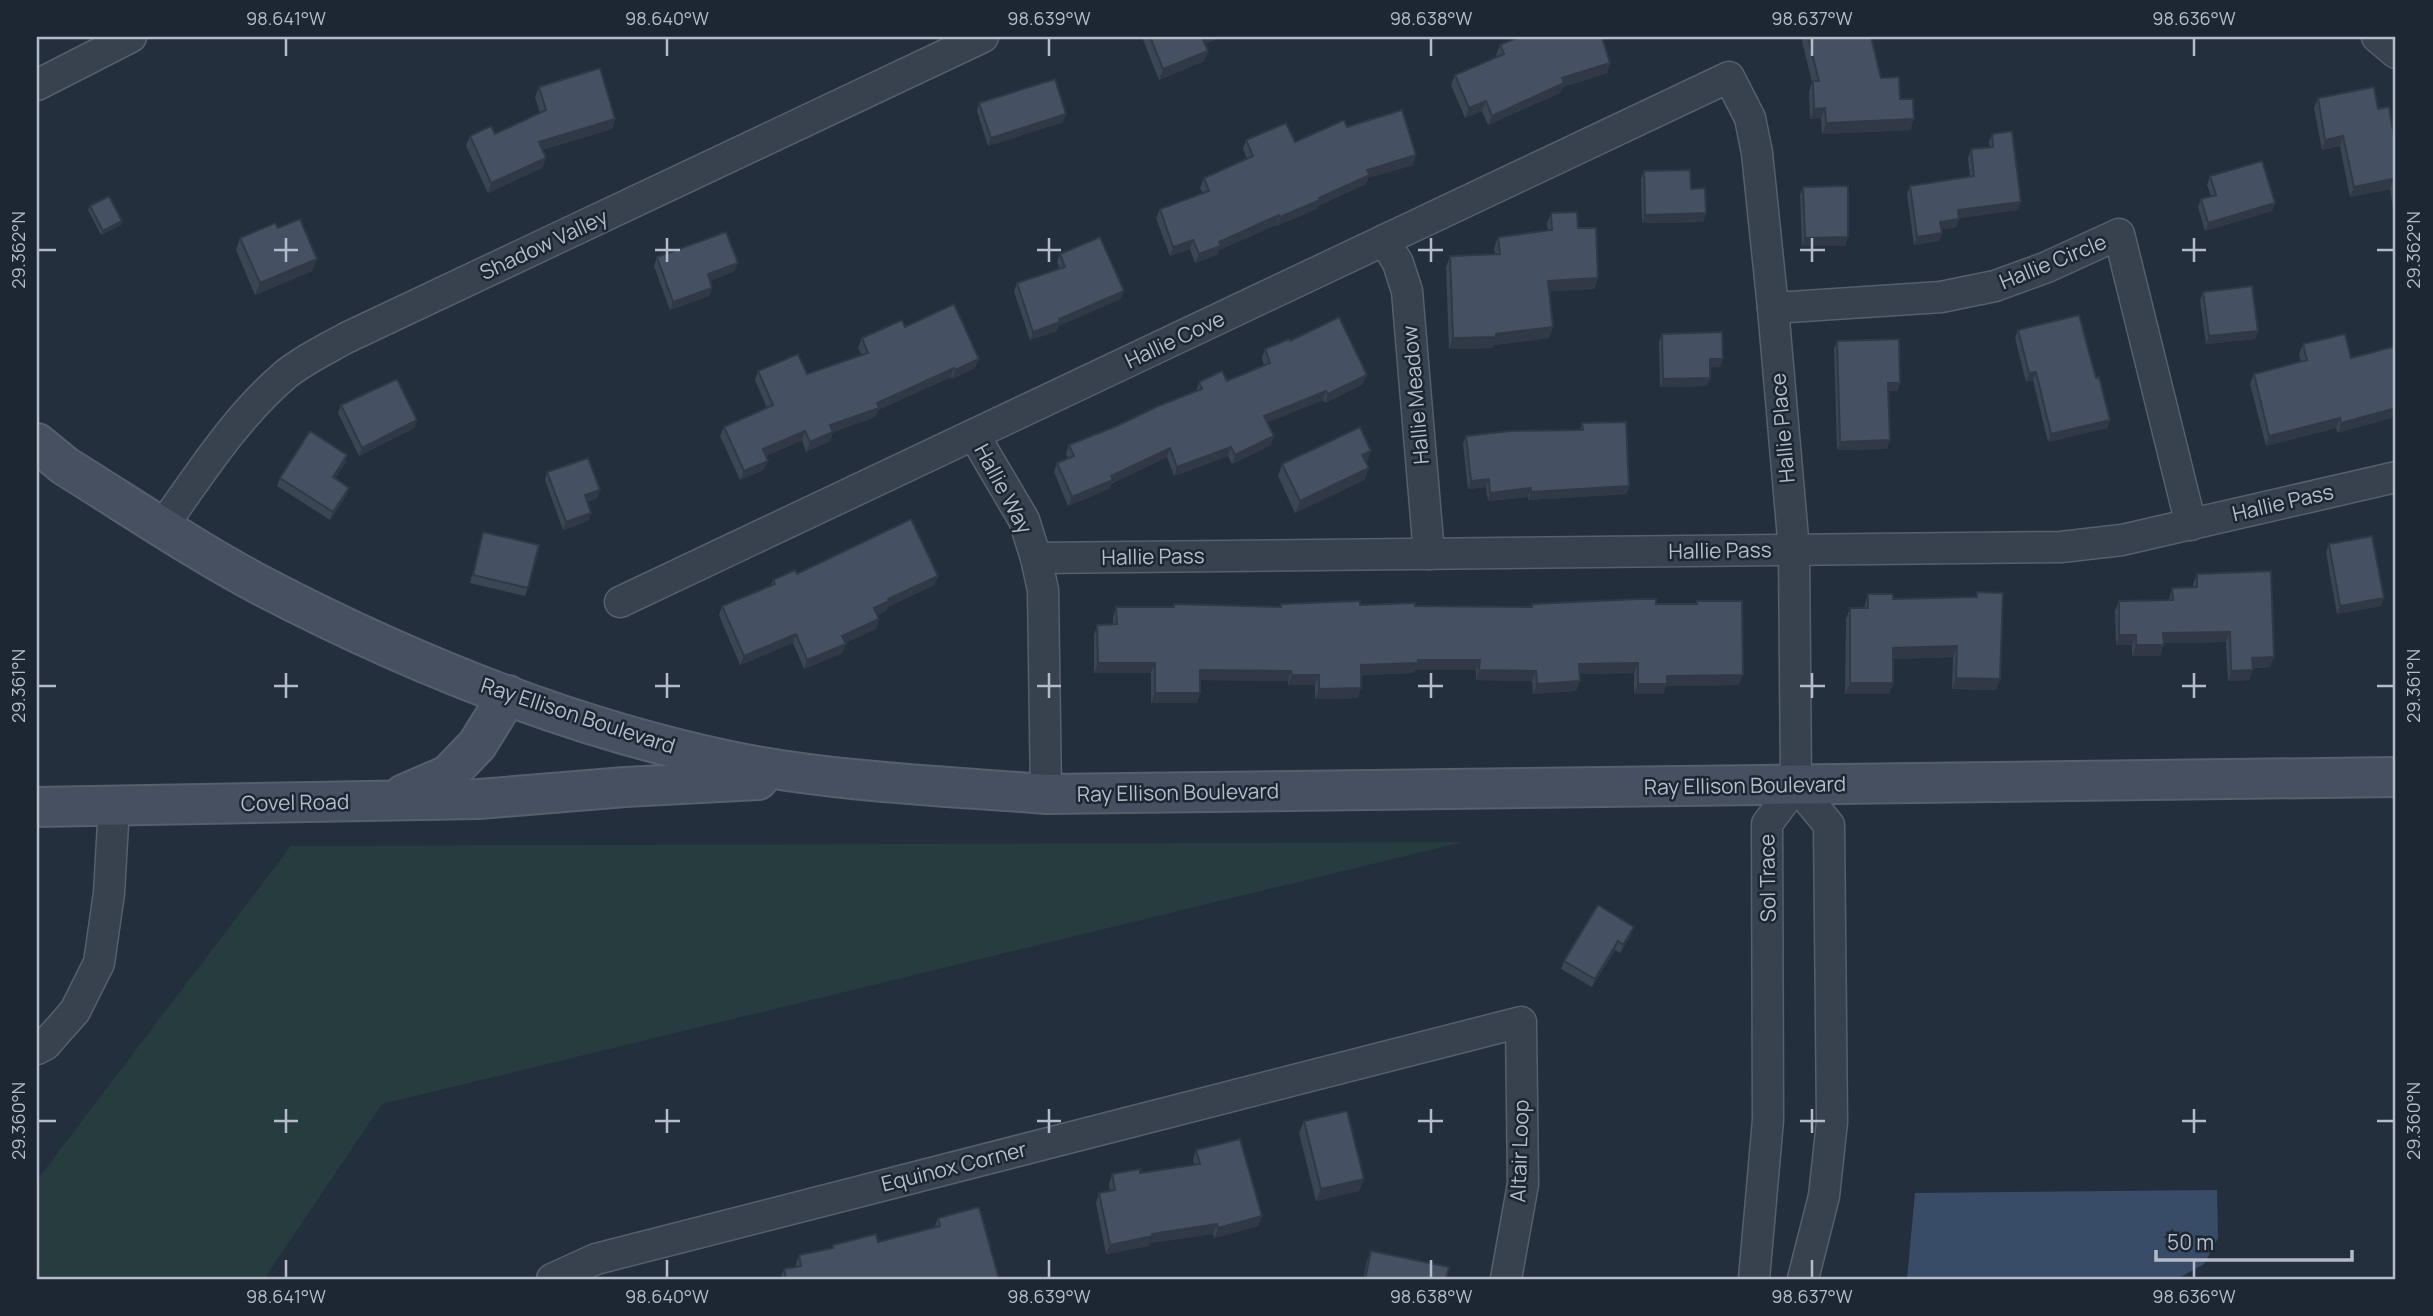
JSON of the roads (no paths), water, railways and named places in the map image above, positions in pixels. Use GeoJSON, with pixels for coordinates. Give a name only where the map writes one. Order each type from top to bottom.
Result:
{"type":"FeatureCollection","features":[{"type":"Feature","properties":{"kind":"street"},"geometry":{"type":"LineString","coordinates":[[37,85],[131,37]]}},
{"type":"Feature","properties":{"kind":"street","name":"Shadow Valley"},"geometry":{"type":"LineString","coordinates":[[163,527],[229,433],[287,374],[311,358],[346,338],[983,37]]}},
{"type":"Feature","properties":{"kind":"street"},"geometry":{"type":"LineString","coordinates":[[2378,37],[2396,53]]}},
{"type":"Feature","properties":{"kind":"street","name":"Hallie Cove"},"geometry":{"type":"LineString","coordinates":[[620,602],[1729,76]]}},
{"type":"Feature","properties":{"kind":"street","name":"Hallie Place"},"geometry":{"type":"LineString","coordinates":[[1729,76],[1750,118],[1757,153],[1773,308],[1794,550],[1796,785]]}},
{"type":"Feature","properties":{"kind":"street","name":"Hallie Circle"},"geometry":{"type":"LineString","coordinates":[[1773,308],[1941,297],[1996,286],[2047,267],[2119,234],[2190,525]]}},
{"type":"Feature","properties":{"kind":"street","name":"Hallie Meadow"},"geometry":{"type":"LineString","coordinates":[[1384,240],[1398,263],[1407,291],[1429,554]]}},
{"type":"Feature","properties":{"kind":"street","name":"Hallie Way"},"geometry":{"type":"LineString","coordinates":[[974,435],[1024,520],[1037,558],[1042,590],[1046,794]]}},
{"type":"Feature","properties":{"kind":"street","name":"Ray Ellison Boulevard"},"geometry":{"type":"LineString","coordinates":[[37,443],[65,466],[163,527],[275,592],[387,647],[594,726],[673,748],[738,762],[827,775],[1046,794],[2396,777]]}},
{"type":"Feature","properties":{"kind":"street","name":"Hallie Pass"},"geometry":{"type":"LineString","coordinates":[[1037,558],[2061,547],[2122,540],[2396,477]]}},
{"type":"Feature","properties":{"kind":"street","name":"Covel Road"},"geometry":{"type":"LineString","coordinates":[[37,807],[387,802],[448,775],[477,745],[508,695]]}},
{"type":"Feature","properties":{"kind":"street"},"geometry":{"type":"LineString","coordinates":[[387,802],[479,799],[827,775]]}},
{"type":"Feature","properties":{"kind":"street"},"geometry":{"type":"LineString","coordinates":[[1796,785],[1829,825],[1832,1122],[1824,1196],[1803,1279]]}},
{"type":"Feature","properties":{"kind":"street","name":"Sol Trace"},"geometry":{"type":"LineString","coordinates":[[1754,1279],[1768,1120],[1766,824],[1796,785]]}},
{"type":"Feature","properties":{"kind":"street"},"geometry":{"type":"LineString","coordinates":[[37,1049],[45,1045],[75,1011],[99,963],[109,893],[114,806]]}},
{"type":"Feature","properties":{"kind":"street","name":"Equinox Corner"},"geometry":{"type":"LineString","coordinates":[[552,1279],[596,1259],[1521,1022]]}},
{"type":"Feature","properties":{"kind":"street","name":"Altair Loop"},"geometry":{"type":"LineString","coordinates":[[1506,1279],[1523,1184],[1521,1022]]}},
{"type":"Feature","properties":{"kind":"water"},"geometry":{"type":"Polygon","coordinates":[[[2217,1190],[2218,1238],[2204,1264],[2177,1279],[1907,1279],[1915,1193],[2217,1190]]]}}]}
